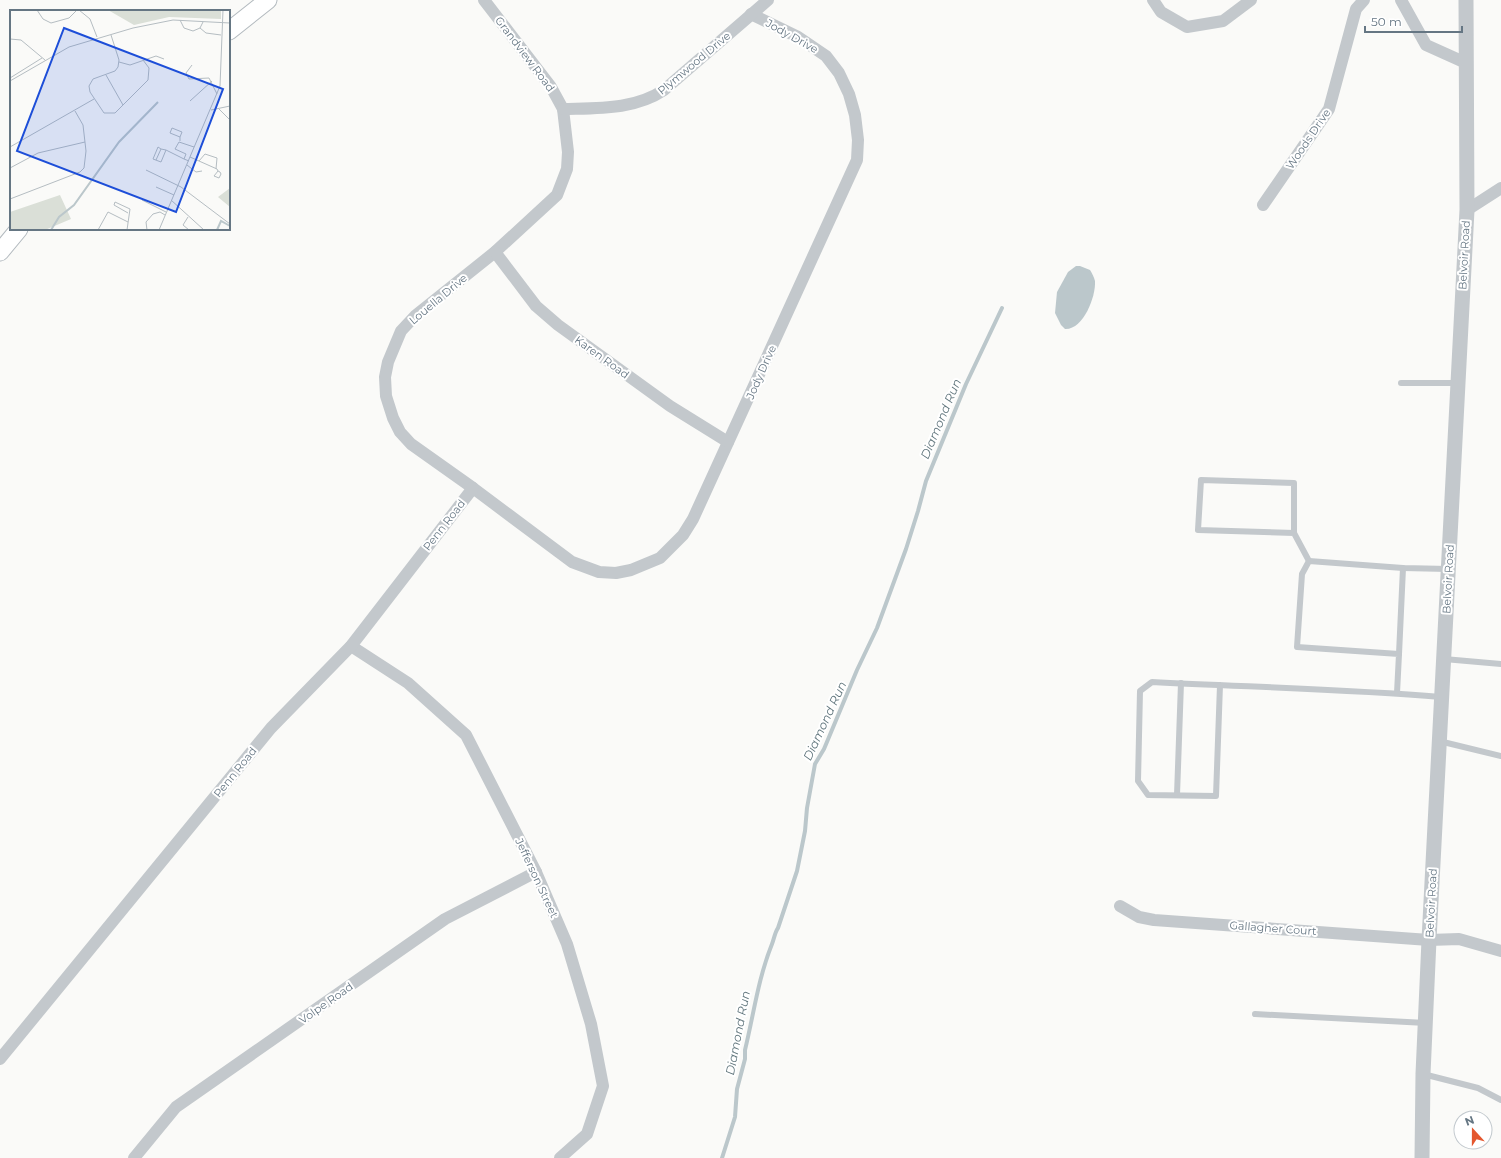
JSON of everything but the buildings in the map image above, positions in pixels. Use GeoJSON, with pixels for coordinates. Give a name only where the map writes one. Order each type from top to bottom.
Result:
{"type":"FeatureCollection","features":[{"type":"Feature","properties":{"kind":"main road"},"geometry":{"type":"LineString","coordinates":[[230,30],[268,0]]}},
{"type":"Feature","properties":{"kind":"main road"},"geometry":{"type":"LineString","coordinates":[[0,252],[18,230]]}},
{"type":"Feature","properties":{"kind":"street","name":"Grandview Road"},"geometry":{"type":"LineString","coordinates":[[484,0],[551,87],[563,109]]}},
{"type":"Feature","properties":{"kind":"street","name":"Plymwood Drive"},"geometry":{"type":"LineString","coordinates":[[563,109],[607,108],[629,105],[655,96],[664,90],[768,0]]}},
{"type":"Feature","properties":{"kind":"street"},"geometry":{"type":"LineString","coordinates":[[1154,0],[1161,12],[1187,28],[1223,21],[1251,0]]}},
{"type":"Feature","properties":{"kind":"street","name":"Woods Drive"},"geometry":{"type":"LineString","coordinates":[[1263,205],[1329,109],[1356,10],[1364,0]]}},
{"type":"Feature","properties":{"kind":"street"},"geometry":{"type":"LineString","coordinates":[[1401,0],[1426,45],[1466,63]]}},
{"type":"Feature","properties":{"kind":"street","name":"Belvoir Road"},"geometry":{"type":"LineString","coordinates":[[1422,1158],[1423,1074],[1429,940],[1467,210],[1466,0]]}},
{"type":"Feature","properties":{"kind":"street","name":"Jody Drive"},"geometry":{"type":"LineString","coordinates":[[473,488],[572,562],[599,572],[616,573],[631,570],[660,558],[683,535],[693,519],[857,160],[858,140],[855,115],[850,94],[839,73],[826,56],[798,37],[752,14]]}},
{"type":"Feature","properties":{"kind":"street","name":"Louella Drive"},"geometry":{"type":"LineString","coordinates":[[473,488],[411,444],[400,432],[393,418],[386,396],[385,377],[388,362],[401,331],[421,311],[495,252],[558,195],[567,168],[568,152],[563,109]]}},
{"type":"Feature","properties":{"kind":"street"},"geometry":{"type":"LineString","coordinates":[[1467,210],[1501,188]]}},
{"type":"Feature","properties":{"kind":"street","name":"Karen Road"},"geometry":{"type":"LineString","coordinates":[[495,252],[536,306],[558,326],[670,406],[728,442]]}},
{"type":"Feature","properties":{"kind":"street","name":"Penn Road"},"geometry":{"type":"LineString","coordinates":[[0,1059],[271,728],[351,646],[473,488]]}},
{"type":"Feature","properties":{"kind":"street","name":"Jefferson Street"},"geometry":{"type":"LineString","coordinates":[[351,646],[408,683],[466,735],[536,872],[567,944],[591,1024],[603,1086],[587,1134],[560,1158]]}},
{"type":"Feature","properties":{"kind":"street","name":"Volpe Road"},"geometry":{"type":"LineString","coordinates":[[134,1158],[176,1107],[445,919],[536,872]]}},
{"type":"Feature","properties":{"kind":"street","name":"Gallagher Court"},"geometry":{"type":"LineString","coordinates":[[1120,906],[1139,917],[1154,920],[1429,940],[1460,940],[1501,951]]}},
{"type":"Feature","properties":{"kind":"lane"},"geometry":{"type":"LineString","coordinates":[[1401,383],[1458,383]]}},
{"type":"Feature","properties":{"kind":"lane"},"geometry":{"type":"LineString","coordinates":[[1294,533],[1198,530],[1201,480],[1294,483],[1294,533],[1309,561]]}},
{"type":"Feature","properties":{"kind":"lane"},"geometry":{"type":"LineString","coordinates":[[1309,561],[1403,568],[1448,569]]}},
{"type":"Feature","properties":{"kind":"lane"},"geometry":{"type":"LineString","coordinates":[[1309,561],[1302,574],[1297,647],[1399,654]]}},
{"type":"Feature","properties":{"kind":"lane"},"geometry":{"type":"LineString","coordinates":[[1397,693],[1403,568]]}},
{"type":"Feature","properties":{"kind":"lane"},"geometry":{"type":"LineString","coordinates":[[1444,659],[1501,664]]}},
{"type":"Feature","properties":{"kind":"lane"},"geometry":{"type":"LineString","coordinates":[[1220,685],[1216,796],[1148,795],[1138,781],[1140,691],[1152,682],[1181,683],[1397,693],[1442,697]]}},
{"type":"Feature","properties":{"kind":"lane"},"geometry":{"type":"LineString","coordinates":[[1177,795],[1181,683]]}},
{"type":"Feature","properties":{"kind":"lane"},"geometry":{"type":"LineString","coordinates":[[1439,741],[1501,756]]}},
{"type":"Feature","properties":{"kind":"lane"},"geometry":{"type":"LineString","coordinates":[[1255,1014],[1426,1023]]}},
{"type":"Feature","properties":{"kind":"lane"},"geometry":{"type":"LineString","coordinates":[[1423,1074],[1478,1088],[1501,1100]]}},
{"type":"Feature","properties":{"kind":"shaded area"},"geometry":{"type":"Polygon","coordinates":[[[1076,266],[1090,270],[1095,281],[1095,288],[1091,303],[1083,318],[1071,328],[1065,329],[1061,325],[1055,313],[1057,292],[1068,272],[1076,266]]]}},
{"type":"Feature","properties":{"kind":"waterway","name":"Diamond Run"},"geometry":{"type":"LineString","coordinates":[[722,1158],[735,1117],[737,1089],[745,1059],[745,1050],[760,983],[767,957],[797,871],[805,831],[807,808],[815,764],[824,749],[857,670],[877,628],[906,549],[926,481],[966,384],[1002,308]]}}]}
